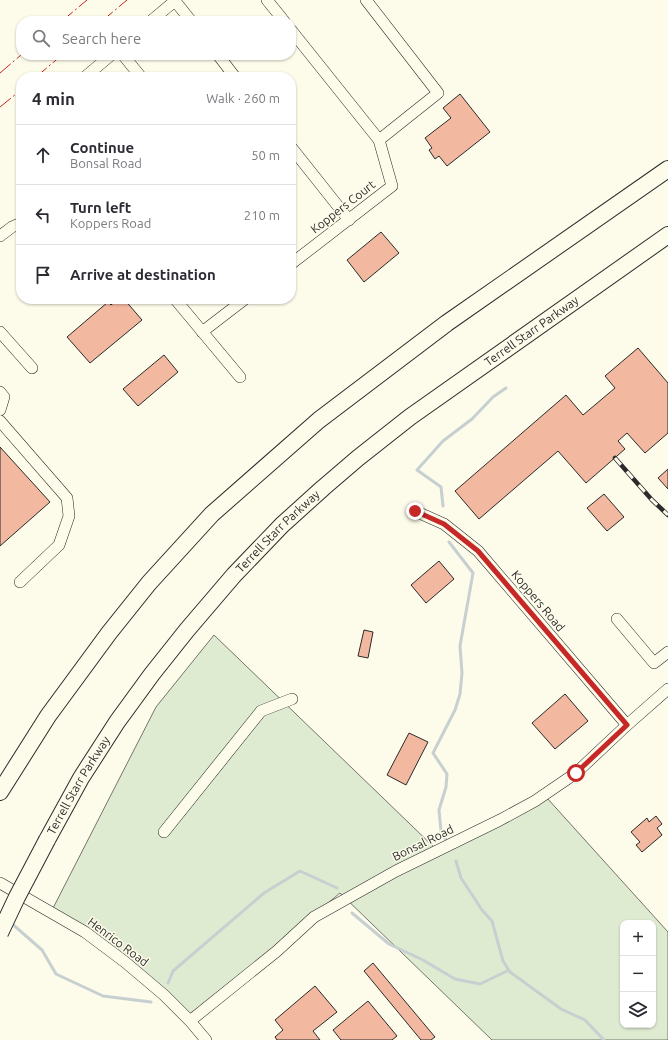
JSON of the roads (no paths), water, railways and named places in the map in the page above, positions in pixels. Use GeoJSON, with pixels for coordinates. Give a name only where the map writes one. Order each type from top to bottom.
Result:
{"type":"FeatureCollection","features":[{"type":"Feature","properties":{"kind":"highway"},"geometry":{"type":"LineString","coordinates":[[0,792],[48,716],[109,633],[149,583],[212,514],[319,420],[447,323],[668,169]]}},
{"type":"Feature","properties":{"kind":"highway","name":"Terrell Starr Parkway"},"geometry":{"type":"LineString","coordinates":[[0,933],[24,882],[81,778],[152,674],[234,575],[282,525],[323,488],[410,417],[668,235]]}},
{"type":"Feature","properties":{"kind":"street"},"geometry":{"type":"LineString","coordinates":[[267,0],[280,16]]}},
{"type":"Feature","properties":{"kind":"street"},"geometry":{"type":"LineString","coordinates":[[296,36],[379,140],[438,93],[366,0]]}},
{"type":"Feature","properties":{"kind":"street"},"geometry":{"type":"LineString","coordinates":[[157,16],[176,1],[187,16]]}},
{"type":"Feature","properties":{"kind":"street"},"geometry":{"type":"LineString","coordinates":[[92,72],[105,60]]}},
{"type":"Feature","properties":{"kind":"street"},"geometry":{"type":"LineString","coordinates":[[127,60],[137,72]]}},
{"type":"Feature","properties":{"kind":"street"},"geometry":{"type":"LineString","coordinates":[[222,60],[231,72]]}},
{"type":"Feature","properties":{"kind":"street","name":"Koppers Court"},"geometry":{"type":"LineString","coordinates":[[296,260],[392,186],[379,140]]}},
{"type":"Feature","properties":{"kind":"street"},"geometry":{"type":"LineString","coordinates":[[296,153],[349,220]]}},
{"type":"Feature","properties":{"kind":"street"},"geometry":{"type":"LineString","coordinates":[[0,236],[16,225]]}},
{"type":"Feature","properties":{"kind":"street"},"geometry":{"type":"LineString","coordinates":[[178,304],[240,377]]}},
{"type":"Feature","properties":{"kind":"street"},"geometry":{"type":"LineString","coordinates":[[202,332],[238,304]]}},
{"type":"Feature","properties":{"kind":"street"},"geometry":{"type":"LineString","coordinates":[[0,332],[32,368]]}},
{"type":"Feature","properties":{"kind":"street"},"geometry":{"type":"LineString","coordinates":[[0,392],[4,397],[0,410]]}},
{"type":"Feature","properties":{"kind":"street"},"geometry":{"type":"LineString","coordinates":[[0,421],[68,498],[69,516],[59,545],[20,582]]}},
{"type":"Feature","properties":{"kind":"street","name":"Koppers Road"},"geometry":{"type":"LineString","coordinates":[[415,511],[444,524],[478,551],[627,725]]}},
{"type":"Feature","properties":{"kind":"street"},"geometry":{"type":"LineString","coordinates":[[617,619],[654,664],[668,652]]}},
{"type":"Feature","properties":{"kind":"street","name":"Bonsal Road"},"geometry":{"type":"LineString","coordinates":[[190,1021],[277,951],[314,917],[396,871],[500,820],[535,801],[576,773],[668,689]]}},
{"type":"Feature","properties":{"kind":"street"},"geometry":{"type":"LineString","coordinates":[[164,832],[261,712],[292,699]]}},
{"type":"Feature","properties":{"kind":"street","name":"Henrico Road"},"geometry":{"type":"LineString","coordinates":[[0,883],[85,932],[125,962],[164,995],[190,1021],[206,1040]]}},
{"type":"Feature","properties":{"kind":"waterway"},"geometry":{"type":"LineString","coordinates":[[443,506],[441,487],[417,470],[443,441],[472,419],[493,397],[506,388]]}},
{"type":"Feature","properties":{"kind":"waterway"},"geometry":{"type":"LineString","coordinates":[[446,840],[441,831],[439,810],[446,787],[447,774],[433,753],[455,710],[460,694],[462,673],[460,646],[473,573],[449,542]]}},
{"type":"Feature","properties":{"kind":"waterway"},"geometry":{"type":"LineString","coordinates":[[456,861],[461,878],[482,910],[492,921],[503,961],[510,972],[561,1009],[585,1020],[604,1040]]}},
{"type":"Feature","properties":{"kind":"waterway"},"geometry":{"type":"LineString","coordinates":[[168,983],[173,971],[264,893],[300,871],[337,888]]}},
{"type":"Feature","properties":{"kind":"waterway"},"geometry":{"type":"LineString","coordinates":[[352,913],[389,944],[423,960],[455,979],[480,984],[509,970]]}},
{"type":"Feature","properties":{"kind":"waterway"},"geometry":{"type":"LineString","coordinates":[[10,922],[42,950],[56,974],[103,996],[151,1002]]}},
{"type":"Feature","properties":{"kind":"railway"},"geometry":{"type":"LineString","coordinates":[[615,458],[652,500],[668,515]]}}]}
